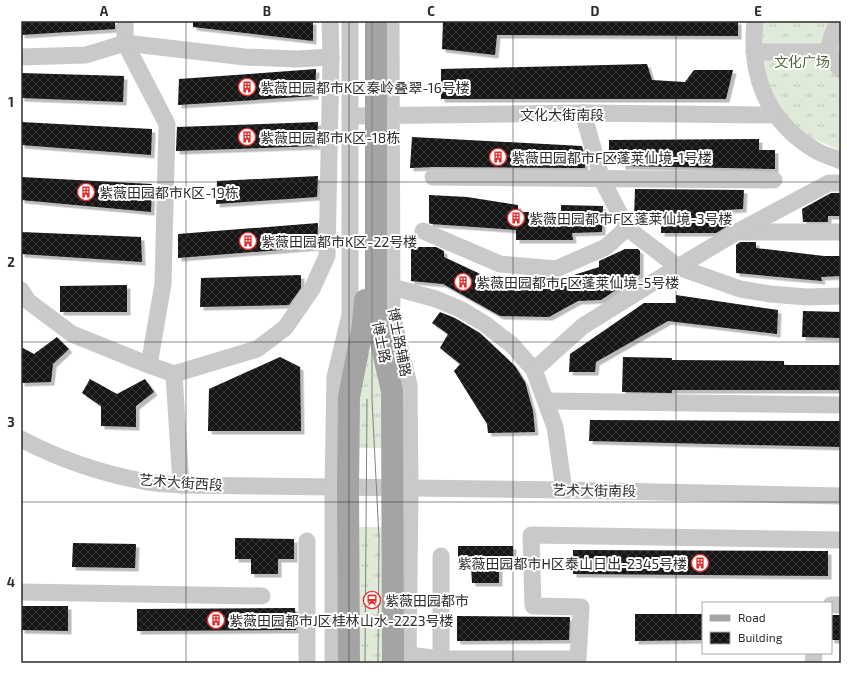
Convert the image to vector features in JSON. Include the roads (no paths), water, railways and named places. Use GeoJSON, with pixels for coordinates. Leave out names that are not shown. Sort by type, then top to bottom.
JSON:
{"type":"FeatureCollection","features":[{"type":"Feature","properties":{"kind":"main road","name":"博士路"},"geometry":{"type":"LineString","coordinates":[[364,21],[370,116],[376,305],[378,329],[392,392],[401,487],[403,660]]}},
{"type":"Feature","properties":{"kind":"main road","name":"博士路"},"geometry":{"type":"LineString","coordinates":[[349,663],[340,487],[349,397],[363,325],[370,116],[376,21]]}},
{"type":"Feature","properties":{"kind":"street"},"geometry":{"type":"LineString","coordinates":[[125,21],[125,43],[167,124],[163,284],[149,365]]}},
{"type":"Feature","properties":{"kind":"street"},"geometry":{"type":"LineString","coordinates":[[21,290],[28,301],[72,334],[174,374],[256,349],[285,328],[312,288],[327,256],[331,57],[330,21]]}},
{"type":"Feature","properties":{"kind":"street","name":"博士路辅路"},"geometry":{"type":"LineString","coordinates":[[350,21],[370,116],[392,287],[392,314],[409,385],[401,487]]}},
{"type":"Feature","properties":{"kind":"street","name":"博士路辅路"},"geometry":{"type":"LineString","coordinates":[[370,116],[391,21]]}},
{"type":"Feature","properties":{"kind":"street"},"geometry":{"type":"LineString","coordinates":[[755,21],[754,52],[758,77],[766,101],[775,115],[790,131],[816,150],[841,161]]}},
{"type":"Feature","properties":{"kind":"street"},"geometry":{"type":"LineString","coordinates":[[839,21],[831,34],[829,52],[834,63],[841,70]]}},
{"type":"Feature","properties":{"kind":"street"},"geometry":{"type":"LineString","coordinates":[[21,57],[86,55],[125,43],[245,57],[297,59],[331,57]]}},
{"type":"Feature","properties":{"kind":"street"},"geometry":{"type":"LineString","coordinates":[[754,52],[829,52]]}},
{"type":"Feature","properties":{"kind":"street"},"geometry":{"type":"LineString","coordinates":[[583,113],[602,180],[626,228],[678,267],[740,288],[763,293],[807,297],[841,296]]}},
{"type":"Feature","properties":{"kind":"street","name":"文化大街南段"},"geometry":{"type":"LineString","coordinates":[[370,116],[583,113],[775,115]]}},
{"type":"Feature","properties":{"kind":"street"},"geometry":{"type":"LineString","coordinates":[[434,177],[602,180],[774,180]]}},
{"type":"Feature","properties":{"kind":"street"},"geometry":{"type":"LineString","coordinates":[[534,370],[583,326],[678,267],[737,232],[828,183],[841,183]]}},
{"type":"Feature","properties":{"kind":"street"},"geometry":{"type":"LineString","coordinates":[[423,231],[500,264],[556,269],[606,247],[626,228]]}},
{"type":"Feature","properties":{"kind":"street"},"geometry":{"type":"LineString","coordinates":[[737,232],[841,232]]}},
{"type":"Feature","properties":{"kind":"street"},"geometry":{"type":"LineString","coordinates":[[392,287],[436,299],[460,310],[484,324],[512,345],[534,370],[556,427],[564,490]]}},
{"type":"Feature","properties":{"kind":"street"},"geometry":{"type":"LineString","coordinates":[[174,374],[181,485]]}},
{"type":"Feature","properties":{"kind":"street"},"geometry":{"type":"LineString","coordinates":[[546,401],[841,405]]}},
{"type":"Feature","properties":{"kind":"street","name":"艺术大街西段"},"geometry":{"type":"LineString","coordinates":[[21,439],[46,452],[79,464],[142,482],[181,485],[340,487]]}},
{"type":"Feature","properties":{"kind":"street"},"geometry":{"type":"LineString","coordinates":[[333,663],[340,487]]}},
{"type":"Feature","properties":{"kind":"street","name":"艺术大街南段"},"geometry":{"type":"LineString","coordinates":[[340,487],[841,496]]}},
{"type":"Feature","properties":{"kind":"street"},"geometry":{"type":"LineString","coordinates":[[403,660],[441,661],[578,659],[581,606],[533,606],[531,534],[841,540]]}},
{"type":"Feature","properties":{"kind":"street"},"geometry":{"type":"LineString","coordinates":[[307,541],[307,663]]}},
{"type":"Feature","properties":{"kind":"street"},"geometry":{"type":"LineString","coordinates":[[441,556],[441,661]]}},
{"type":"Feature","properties":{"kind":"street"},"geometry":{"type":"LineString","coordinates":[[21,592],[262,596]]}},
{"type":"Feature","properties":{"kind":"tram line"},"geometry":{"type":"LineString","coordinates":[[372,21],[372,399],[379,539],[378,663]]}},
{"type":"Feature","properties":{"kind":"tram line"},"geometry":{"type":"LineString","coordinates":[[365,663],[367,399]]}},
{"type":"Feature","properties":{"kind":"place","name":"紫薇田园都市K区秦岭叠翠-16号楼"},"geometry":{"type":"Point","coordinates":[247,87]}},
{"type":"Feature","properties":{"kind":"place","name":"紫薇田园都市K区-18栋"},"geometry":{"type":"Point","coordinates":[247,137]}},
{"type":"Feature","properties":{"kind":"place","name":"紫薇田园都市F区蓬莱仙境-1号楼"},"geometry":{"type":"Point","coordinates":[498,157]}},
{"type":"Feature","properties":{"kind":"place","name":"紫薇田园都市K区-19栋"},"geometry":{"type":"Point","coordinates":[86,192]}},
{"type":"Feature","properties":{"kind":"place","name":"紫薇田园都市F区蓬莱仙境-3号楼"},"geometry":{"type":"Point","coordinates":[516,218]}},
{"type":"Feature","properties":{"kind":"place","name":"紫薇田园都市K区-22号楼"},"geometry":{"type":"Point","coordinates":[248,241]}},
{"type":"Feature","properties":{"kind":"place","name":"紫薇田园都市F区蓬莱仙境-5号楼"},"geometry":{"type":"Point","coordinates":[463,282]}},
{"type":"Feature","properties":{"kind":"place","name":"紫薇田园都市H区泰山日出-2345号楼"},"geometry":{"type":"Point","coordinates":[700,563]}},
{"type":"Feature","properties":{"kind":"place","name":"紫薇田园都市"},"geometry":{"type":"Point","coordinates":[372,600]}},
{"type":"Feature","properties":{"kind":"place","name":"紫薇田园都市J区桂林山水-2223号楼"},"geometry":{"type":"Point","coordinates":[216,620]}},
{"type":"Feature","properties":{"kind":"park label","name":"文化广场"},"geometry":{"type":"Point","coordinates":[802,61]}}]}
